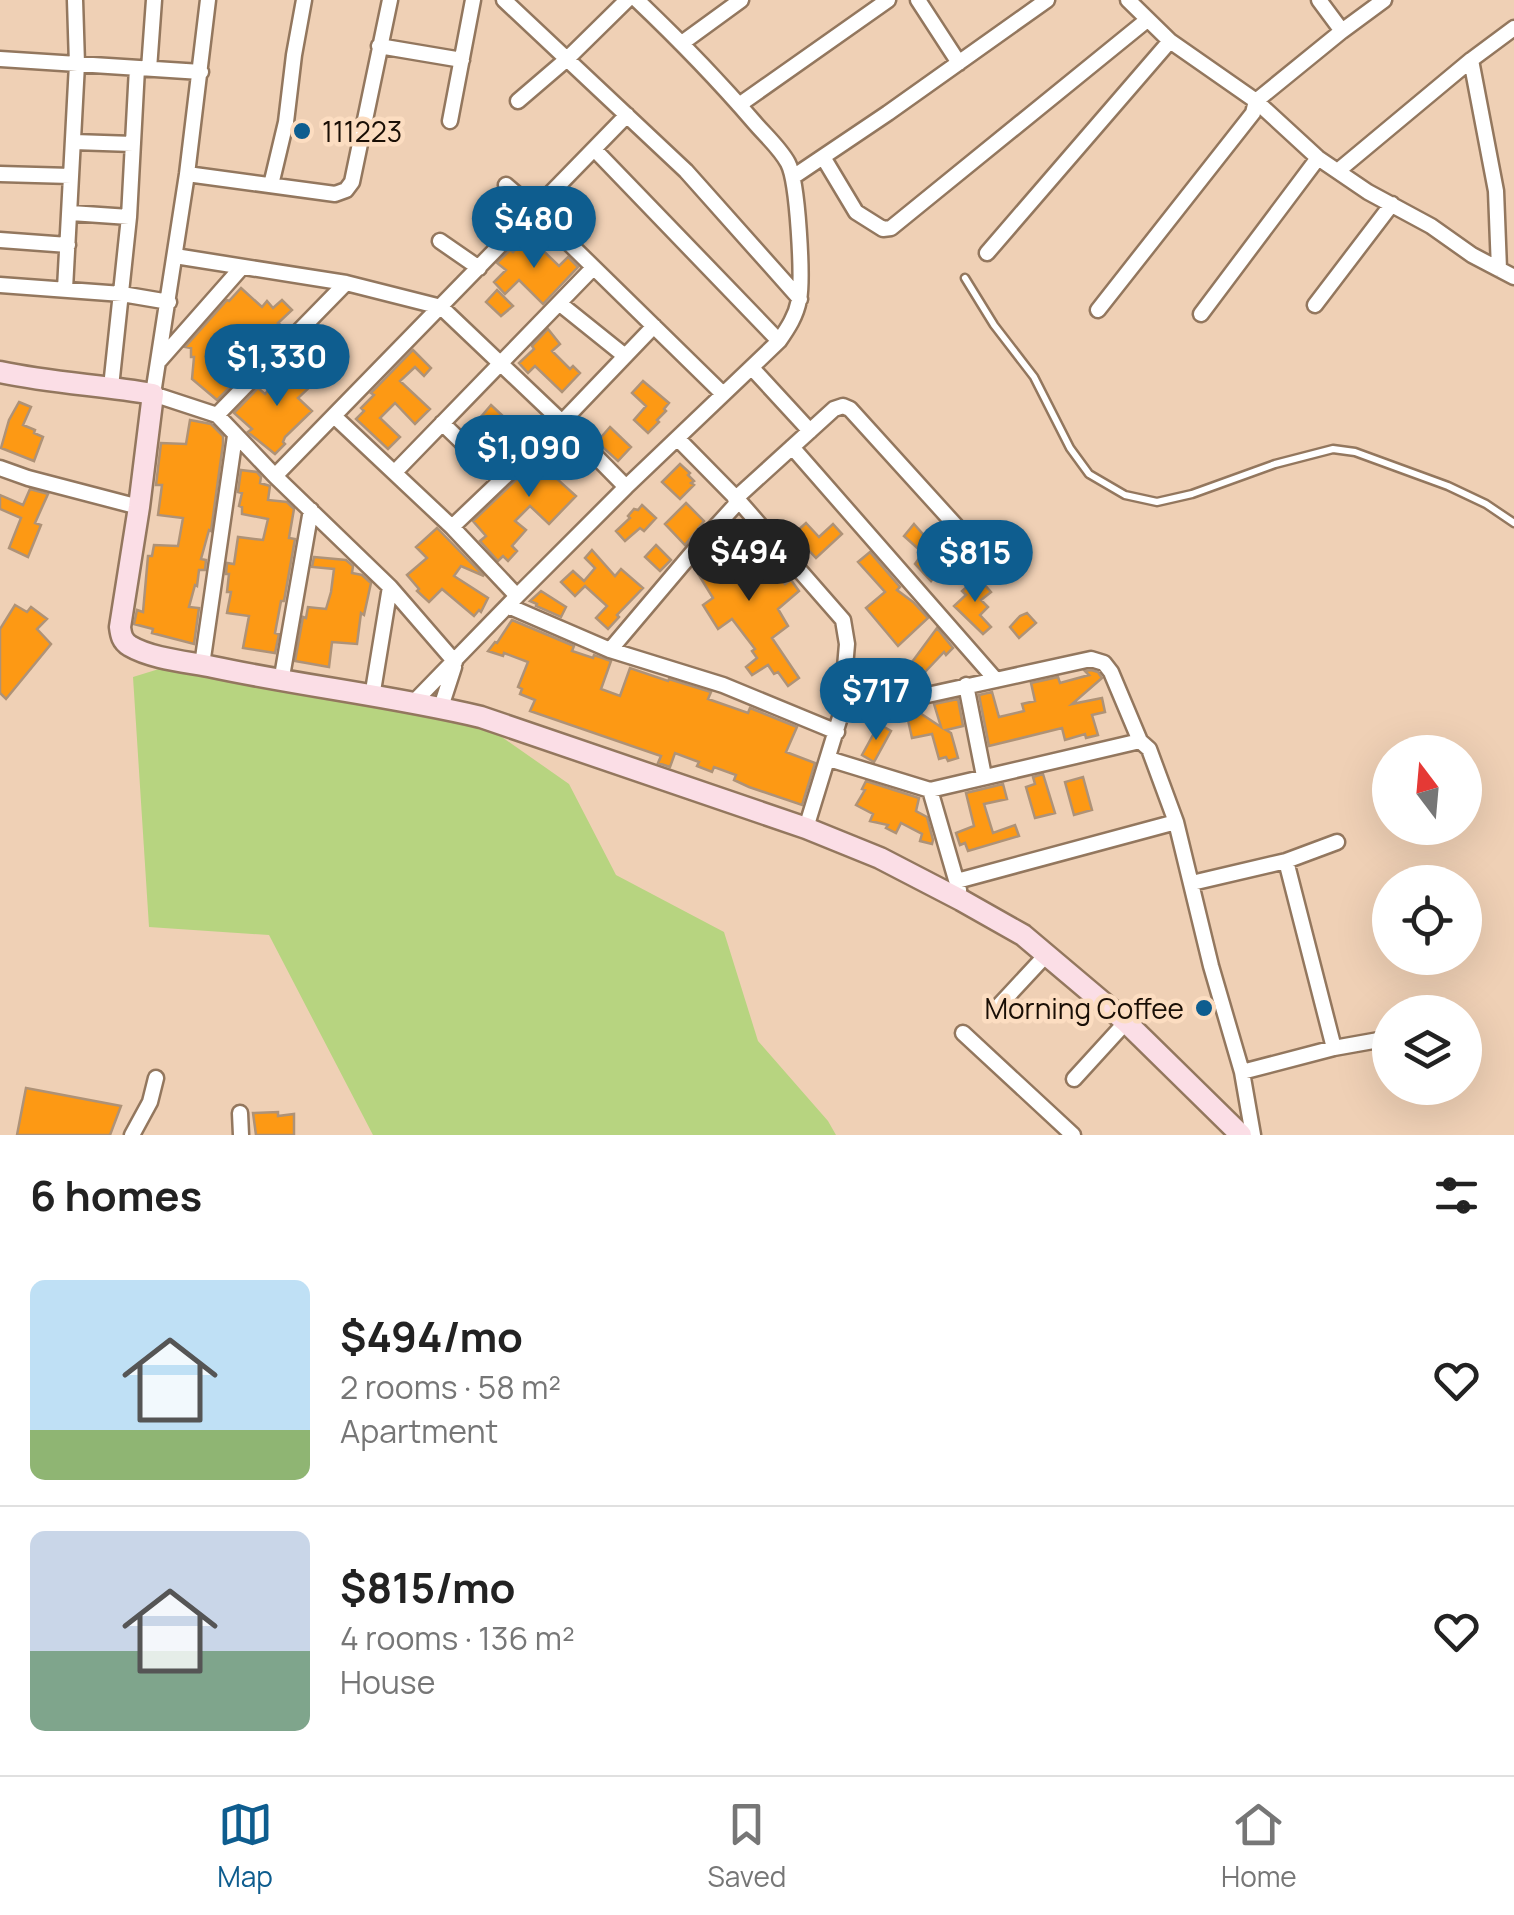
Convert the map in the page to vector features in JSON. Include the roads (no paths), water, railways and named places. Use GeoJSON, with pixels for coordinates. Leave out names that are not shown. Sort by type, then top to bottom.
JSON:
{"type":"FeatureCollection","features":[{"type":"Feature","properties":{"kind":"street"},"geometry":{"type":"LineString","coordinates":[[65,289],[77,64],[75,0]]}},
{"type":"Feature","properties":{"kind":"street"},"geometry":{"type":"LineString","coordinates":[[112,387],[133,144],[154,0]]}},
{"type":"Feature","properties":{"kind":"street"},"geometry":{"type":"LineString","coordinates":[[208,0],[187,174],[120,627],[122,639],[131,647],[165,658],[481,716],[806,828],[960,891],[1023,935],[1126,1022],[1242,1135]]}},
{"type":"Feature","properties":{"kind":"street"},"geometry":{"type":"LineString","coordinates":[[271,185],[286,122],[304,0]]}},
{"type":"Feature","properties":{"kind":"street"},"geometry":{"type":"LineString","coordinates":[[187,174],[335,194],[346,190],[352,182],[390,0]]}},
{"type":"Feature","properties":{"kind":"street"},"geometry":{"type":"LineString","coordinates":[[450,120],[473,0]]}},
{"type":"Feature","properties":{"kind":"street"},"geometry":{"type":"LineString","coordinates":[[504,0],[686,172],[800,299]]}},
{"type":"Feature","properties":{"kind":"street"},"geometry":{"type":"LineString","coordinates":[[518,102],[626,0]]}},
{"type":"Feature","properties":{"kind":"street"},"geometry":{"type":"LineString","coordinates":[[413,703],[626,487],[779,341],[795,318],[801,273],[793,177],[788,162],[740,105],[637,0]]}},
{"type":"Feature","properties":{"kind":"street"},"geometry":{"type":"LineString","coordinates":[[682,43],[742,0]]}},
{"type":"Feature","properties":{"kind":"street"},"geometry":{"type":"LineString","coordinates":[[740,105],[888,0]]}},
{"type":"Feature","properties":{"kind":"street"},"geometry":{"type":"LineString","coordinates":[[918,0],[959,63]]}},
{"type":"Feature","properties":{"kind":"street"},"geometry":{"type":"LineString","coordinates":[[793,177],[1047,0]]}},
{"type":"Feature","properties":{"kind":"street"},"geometry":{"type":"LineString","coordinates":[[1128,0],[1170,41],[1256,101],[1318,158],[1472,255],[1514,276]]}},
{"type":"Feature","properties":{"kind":"street"},"geometry":{"type":"LineString","coordinates":[[1319,0],[1342,31]]}},
{"type":"Feature","properties":{"kind":"street"},"geometry":{"type":"LineString","coordinates":[[1098,310],[1253,113],[1256,101],[1384,0]]}},
{"type":"Feature","properties":{"kind":"street"},"geometry":{"type":"LineString","coordinates":[[823,157],[856,212],[888,230],[1148,20]]}},
{"type":"Feature","properties":{"kind":"street"},"geometry":{"type":"LineString","coordinates":[[1339,170],[1514,28]]}},
{"type":"Feature","properties":{"kind":"street"},"geometry":{"type":"LineString","coordinates":[[987,253],[1170,41]]}},
{"type":"Feature","properties":{"kind":"street"},"geometry":{"type":"LineString","coordinates":[[379,46],[462,60]]}},
{"type":"Feature","properties":{"kind":"street"},"geometry":{"type":"LineString","coordinates":[[0,59],[201,72]]}},
{"type":"Feature","properties":{"kind":"street"},"geometry":{"type":"LineString","coordinates":[[1471,60],[1496,191],[1498,270]]}},
{"type":"Feature","properties":{"kind":"street"},"geometry":{"type":"LineString","coordinates":[[276,476],[626,115]]}},
{"type":"Feature","properties":{"kind":"street"},"geometry":{"type":"LineString","coordinates":[[74,142],[133,144]]}},
{"type":"Feature","properties":{"kind":"street"},"geometry":{"type":"LineString","coordinates":[[594,150],[779,341]]}},
{"type":"Feature","properties":{"kind":"street"},"geometry":{"type":"LineString","coordinates":[[1201,314],[1318,158]]}},
{"type":"Feature","properties":{"kind":"street"},"geometry":{"type":"LineString","coordinates":[[0,174],[71,176]]}},
{"type":"Feature","properties":{"kind":"street"},"geometry":{"type":"LineString","coordinates":[[506,186],[724,394]]}},
{"type":"Feature","properties":{"kind":"street"},"geometry":{"type":"LineString","coordinates":[[1315,305],[1392,204]]}},
{"type":"Feature","properties":{"kind":"street"},"geometry":{"type":"LineString","coordinates":[[71,213],[128,218]]}},
{"type":"Feature","properties":{"kind":"street"},"geometry":{"type":"LineString","coordinates":[[0,240],[68,245]]}},
{"type":"Feature","properties":{"kind":"street"},"geometry":{"type":"LineString","coordinates":[[440,241],[479,268]]}},
{"type":"Feature","properties":{"kind":"street"},"geometry":{"type":"LineString","coordinates":[[175,256],[346,283],[442,307],[626,487]]}},
{"type":"Feature","properties":{"kind":"street"},"geometry":{"type":"LineString","coordinates":[[160,360],[242,267]]}},
{"type":"Feature","properties":{"kind":"street"},"geometry":{"type":"LineString","coordinates":[[394,472],[593,268]]}},
{"type":"Feature","properties":{"kind":"street"},"geometry":{"type":"LineString","coordinates":[[217,415],[346,283]]}},
{"type":"Feature","properties":{"kind":"street"},"geometry":{"type":"LineString","coordinates":[[0,285],[122,294],[169,302]]}},
{"type":"Feature","properties":{"kind":"street"},"geometry":{"type":"LineString","coordinates":[[560,302],[625,356]]}},
{"type":"Feature","properties":{"kind":"street"},"geometry":{"type":"LineString","coordinates":[[452,526],[562,422],[654,326]]}},
{"type":"Feature","properties":{"kind":"street"},"geometry":{"type":"LineString","coordinates":[[752,368],[810,431]]}},
{"type":"Feature","properties":{"kind":"street"},"geometry":{"type":"LineString","coordinates":[[0,372],[153,394],[217,415],[390,587],[455,662]]}},
{"type":"Feature","properties":{"kind":"street"},"geometry":{"type":"LineString","coordinates":[[610,650],[737,500],[834,409],[843,406],[987,560]]}},
{"type":"Feature","properties":{"kind":"street"},"geometry":{"type":"LineString","coordinates":[[334,416],[452,526],[512,601],[610,650],[723,684],[837,732]]}},
{"type":"Feature","properties":{"kind":"street"},"geometry":{"type":"LineString","coordinates":[[442,423],[501,480]]}},
{"type":"Feature","properties":{"kind":"street"},"geometry":{"type":"LineString","coordinates":[[202,665],[236,436]]}},
{"type":"Feature","properties":{"kind":"street"},"geometry":{"type":"LineString","coordinates":[[678,439],[843,620],[847,644],[841,714],[806,828]]}},
{"type":"Feature","properties":{"kind":"street"},"geometry":{"type":"LineString","coordinates":[[792,447],[996,680]]}},
{"type":"Feature","properties":{"kind":"street"},"geometry":{"type":"LineString","coordinates":[[0,468],[139,507]]}},
{"type":"Feature","properties":{"kind":"street"},"geometry":{"type":"LineString","coordinates":[[281,682],[311,510]]}},
{"type":"Feature","properties":{"kind":"street"},"geometry":{"type":"LineString","coordinates":[[372,697],[390,587]]}},
{"type":"Feature","properties":{"kind":"street"},"geometry":{"type":"LineString","coordinates":[[841,714],[1091,659],[1104,663],[1140,741],[1149,749],[1176,822],[1210,966],[1242,1072],[1253,1135]]}},
{"type":"Feature","properties":{"kind":"street"},"geometry":{"type":"LineString","coordinates":[[442,707],[455,662]]}},
{"type":"Feature","properties":{"kind":"street"},"geometry":{"type":"LineString","coordinates":[[966,686],[984,776]]}},
{"type":"Feature","properties":{"kind":"street"},"geometry":{"type":"LineString","coordinates":[[829,758],[930,790],[1140,741]]}},
{"type":"Feature","properties":{"kind":"street"},"geometry":{"type":"LineString","coordinates":[[930,790],[960,891]]}},
{"type":"Feature","properties":{"kind":"street"},"geometry":{"type":"LineString","coordinates":[[960,891],[1176,822]]}},
{"type":"Feature","properties":{"kind":"street"},"geometry":{"type":"LineString","coordinates":[[1192,883],[1286,861],[1337,842]]}},
{"type":"Feature","properties":{"kind":"street"},"geometry":{"type":"LineString","coordinates":[[1286,861],[1334,1048]]}},
{"type":"Feature","properties":{"kind":"street"},"geometry":{"type":"LineString","coordinates":[[994,1011],[1046,955]]}},
{"type":"Feature","properties":{"kind":"street"},"geometry":{"type":"LineString","coordinates":[[1074,1078],[1126,1022]]}},
{"type":"Feature","properties":{"kind":"street"},"geometry":{"type":"LineString","coordinates":[[962,1033],[1073,1135]]}},
{"type":"Feature","properties":{"kind":"street"},"geometry":{"type":"LineString","coordinates":[[1242,1072],[1372,1041]]}},
{"type":"Feature","properties":{"kind":"street"},"geometry":{"type":"LineString","coordinates":[[132,1135],[150,1102],[156,1078]]}},
{"type":"Feature","properties":{"kind":"street"},"geometry":{"type":"LineString","coordinates":[[240,1113],[241,1135]]}},
{"type":"Feature","properties":{"kind":"lane"},"geometry":{"type":"LineString","coordinates":[[964,278],[1034,377],[1070,448],[1090,474],[1125,495],[1157,502],[1333,449],[1355,452],[1448,486],[1486,504],[1514,524]]}},
{"type":"Feature","properties":{"kind":"place","name":"111223"},"geometry":{"type":"Point","coordinates":[302,131]}},
{"type":"Feature","properties":{"kind":"place","name":"Morning Coffee"},"geometry":{"type":"Point","coordinates":[1204,1008]}}]}
